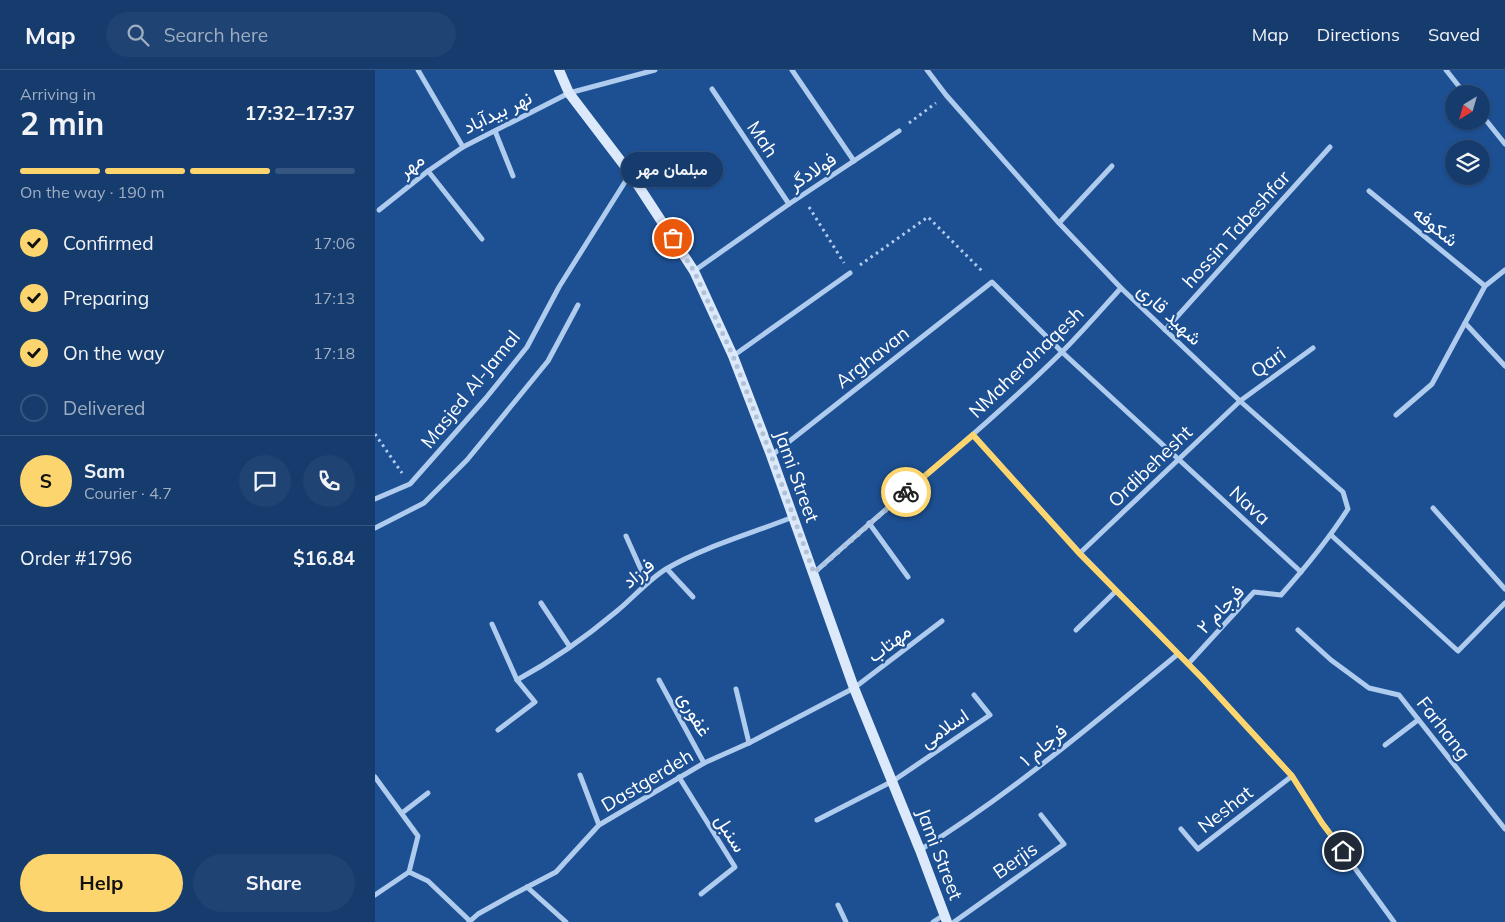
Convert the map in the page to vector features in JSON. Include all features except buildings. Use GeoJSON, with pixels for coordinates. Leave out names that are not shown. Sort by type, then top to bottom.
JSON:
{"type":"FeatureCollection","features":[{"type":"Feature","properties":{"kind":"street","name":"نهر بیدآباد"},"geometry":{"type":"LineString","coordinates":[[418,70],[463,147],[569,93],[655,70]]}},
{"type":"Feature","properties":{"kind":"street","name":"Jami Street"},"geometry":{"type":"LineString","coordinates":[[559,70],[569,93],[630,173],[694,271],[733,356],[794,517],[854,688],[893,781],[946,919]]}},
{"type":"Feature","properties":{"kind":"street"},"geometry":{"type":"LineString","coordinates":[[792,70],[854,162]]}},
{"type":"Feature","properties":{"kind":"street","name":"شهید قاری"},"geometry":{"type":"LineString","coordinates":[[927,70],[946,95],[1059,223],[1121,288],[1240,401],[1343,492],[1348,509],[1331,535],[1301,572]]}},
{"type":"Feature","properties":{"kind":"street"},"geometry":{"type":"LineString","coordinates":[[1446,70],[1458,85]]}},
{"type":"Feature","properties":{"kind":"street","name":"Mah"},"geometry":{"type":"LineString","coordinates":[[712,90],[789,204]]}},
{"type":"Feature","properties":{"kind":"street"},"geometry":{"type":"LineString","coordinates":[[1490,125],[1505,144]]}},
{"type":"Feature","properties":{"kind":"street"},"geometry":{"type":"LineString","coordinates":[[495,131],[513,176]]}},
{"type":"Feature","properties":{"kind":"street","name":"فولادگر"},"geometry":{"type":"LineString","coordinates":[[694,271],[789,204],[899,131]]}},
{"type":"Feature","properties":{"kind":"street","name":"مهر"},"geometry":{"type":"LineString","coordinates":[[379,210],[428,171],[463,147]]}},
{"type":"Feature","properties":{"kind":"street","name":"hossin Tabeshfar"},"geometry":{"type":"LineString","coordinates":[[1165,330],[1330,147]]}},
{"type":"Feature","properties":{"kind":"street"},"geometry":{"type":"LineString","coordinates":[[1059,223],[1112,166]]}},
{"type":"Feature","properties":{"kind":"street"},"geometry":{"type":"LineString","coordinates":[[428,171],[482,239]]}},
{"type":"Feature","properties":{"kind":"street","name":"Masjed Al-Jamal"},"geometry":{"type":"LineString","coordinates":[[375,499],[410,484],[486,398],[527,347],[559,287],[630,173]]}},
{"type":"Feature","properties":{"kind":"street","name":"شکوفه"},"geometry":{"type":"LineString","coordinates":[[1369,191],[1485,286]]}},
{"type":"Feature","properties":{"kind":"street"},"geometry":{"type":"LineString","coordinates":[[1395,415],[1432,384],[1485,286],[1505,270]]}},
{"type":"Feature","properties":{"kind":"street"},"geometry":{"type":"LineString","coordinates":[[733,356],[850,273]]}},
{"type":"Feature","properties":{"kind":"street","name":"Nava"},"geometry":{"type":"LineString","coordinates":[[992,282],[1062,352],[1301,572]]}},
{"type":"Feature","properties":{"kind":"street","name":"Arghavan"},"geometry":{"type":"LineString","coordinates":[[771,455],[992,282]]}},
{"type":"Feature","properties":{"kind":"street","name":"NMaherolnaqesh"},"geometry":{"type":"LineString","coordinates":[[814,573],[869,523],[973,435],[1062,352],[1121,288]]}},
{"type":"Feature","properties":{"kind":"street"},"geometry":{"type":"LineString","coordinates":[[375,528],[425,503],[467,460],[548,362],[578,305]]}},
{"type":"Feature","properties":{"kind":"street"},"geometry":{"type":"LineString","coordinates":[[1465,323],[1505,366]]}},
{"type":"Feature","properties":{"kind":"street","name":"Qari"},"geometry":{"type":"LineString","coordinates":[[1240,401],[1313,348]]}},
{"type":"Feature","properties":{"kind":"street","name":"Ordibehesht"},"geometry":{"type":"LineString","coordinates":[[1080,554],[1240,401]]}},
{"type":"Feature","properties":{"kind":"street"},"geometry":{"type":"LineString","coordinates":[[973,435],[1080,554],[1188,664],[1292,776],[1322,823],[1394,922]]}},
{"type":"Feature","properties":{"kind":"street"},"geometry":{"type":"LineString","coordinates":[[1433,508],[1505,589]]}},
{"type":"Feature","properties":{"kind":"street","name":"فرزاد"},"geometry":{"type":"LineString","coordinates":[[517,680],[546,664],[570,647],[617,611],[647,583],[667,569],[704,551],[794,517]]}},
{"type":"Feature","properties":{"kind":"street"},"geometry":{"type":"LineString","coordinates":[[869,523],[909,576]]}},
{"type":"Feature","properties":{"kind":"street"},"geometry":{"type":"LineString","coordinates":[[1331,535],[1458,651],[1505,604]]}},
{"type":"Feature","properties":{"kind":"street"},"geometry":{"type":"LineString","coordinates":[[626,536],[647,583]]}},
{"type":"Feature","properties":{"kind":"street"},"geometry":{"type":"LineString","coordinates":[[667,569],[693,597]]}},
{"type":"Feature","properties":{"kind":"street","name":"فرجام ۲"},"geometry":{"type":"LineString","coordinates":[[1188,664],[1254,592],[1281,594],[1301,572]]}},
{"type":"Feature","properties":{"kind":"street"},"geometry":{"type":"LineString","coordinates":[[1077,630],[1116,591]]}},
{"type":"Feature","properties":{"kind":"street"},"geometry":{"type":"LineString","coordinates":[[541,603],[570,647]]}},
{"type":"Feature","properties":{"kind":"street","name":"مهتاب"},"geometry":{"type":"LineString","coordinates":[[854,688],[942,621]]}},
{"type":"Feature","properties":{"kind":"street"},"geometry":{"type":"LineString","coordinates":[[492,624],[517,680],[535,702],[498,730]]}},
{"type":"Feature","properties":{"kind":"street","name":"Farhang"},"geometry":{"type":"LineString","coordinates":[[1298,630],[1331,660],[1369,688],[1399,695],[1505,829]]}},
{"type":"Feature","properties":{"kind":"street","name":"فرجام ۱"},"geometry":{"type":"LineString","coordinates":[[920,850],[963,824],[1040,768],[1178,654]]}},
{"type":"Feature","properties":{"kind":"street","name":"غفوری"},"geometry":{"type":"LineString","coordinates":[[659,680],[704,763]]}},
{"type":"Feature","properties":{"kind":"street","name":"Dastgerdeh"},"geometry":{"type":"LineString","coordinates":[[409,872],[428,882],[470,921],[478,914],[556,872],[599,826],[704,763],[749,743],[854,688]]}},
{"type":"Feature","properties":{"kind":"street"},"geometry":{"type":"LineString","coordinates":[[736,689],[749,743]]}},
{"type":"Feature","properties":{"kind":"street","name":"اسلامی"},"geometry":{"type":"LineString","coordinates":[[893,781],[990,715],[973,694]]}},
{"type":"Feature","properties":{"kind":"street"},"geometry":{"type":"LineString","coordinates":[[1385,745],[1418,720]]}},
{"type":"Feature","properties":{"kind":"street"},"geometry":{"type":"LineString","coordinates":[[579,775],[599,826]]}},
{"type":"Feature","properties":{"kind":"street"},"geometry":{"type":"LineString","coordinates":[[375,776],[418,836],[409,872],[375,896]]}},
{"type":"Feature","properties":{"kind":"street","name":"Neshat"},"geometry":{"type":"LineString","coordinates":[[1181,829],[1198,849],[1292,776]]}},
{"type":"Feature","properties":{"kind":"street","name":"سنبل"},"geometry":{"type":"LineString","coordinates":[[679,778],[735,867],[701,894]]}},
{"type":"Feature","properties":{"kind":"street"},"geometry":{"type":"LineString","coordinates":[[817,820],[893,781]]}},
{"type":"Feature","properties":{"kind":"street"},"geometry":{"type":"LineString","coordinates":[[401,813],[428,793]]}},
{"type":"Feature","properties":{"kind":"street","name":"Berjis"},"geometry":{"type":"LineString","coordinates":[[954,922],[1064,844],[1041,815]]}},
{"type":"Feature","properties":{"kind":"street"},"geometry":{"type":"LineString","coordinates":[[527,887],[566,922]]}},
{"type":"Feature","properties":{"kind":"street"},"geometry":{"type":"LineString","coordinates":[[838,905],[846,922]]}},
{"type":"Feature","properties":{"kind":"street"},"geometry":{"type":"LineString","coordinates":[[933,922],[946,919]]}},
{"type":"Feature","properties":{"kind":"path"},"geometry":{"type":"LineString","coordinates":[[899,131],[946,95]]}},
{"type":"Feature","properties":{"kind":"path"},"geometry":{"type":"LineString","coordinates":[[802,196],[850,273],[928,217],[992,282]]}},
{"type":"Feature","properties":{"kind":"path"},"geometry":{"type":"LineString","coordinates":[[375,434],[393,461]]}},
{"type":"Feature","properties":{"kind":"way so far"},"geometry":{"type":"LineString","coordinates":[[673,238],[694,271],[733,356],[814,573],[906,492]]}},
{"type":"Feature","properties":{"kind":"place","name":"مبلمان مهر"},"geometry":{"type":"Point","coordinates":[673,238]}},
{"type":"Feature","properties":{"kind":"route"},"geometry":{"type":"LineString","coordinates":[[906,492],[973,435],[1080,554],[1202,678],[1292,776],[1322,823],[1343,851]]}}]}
